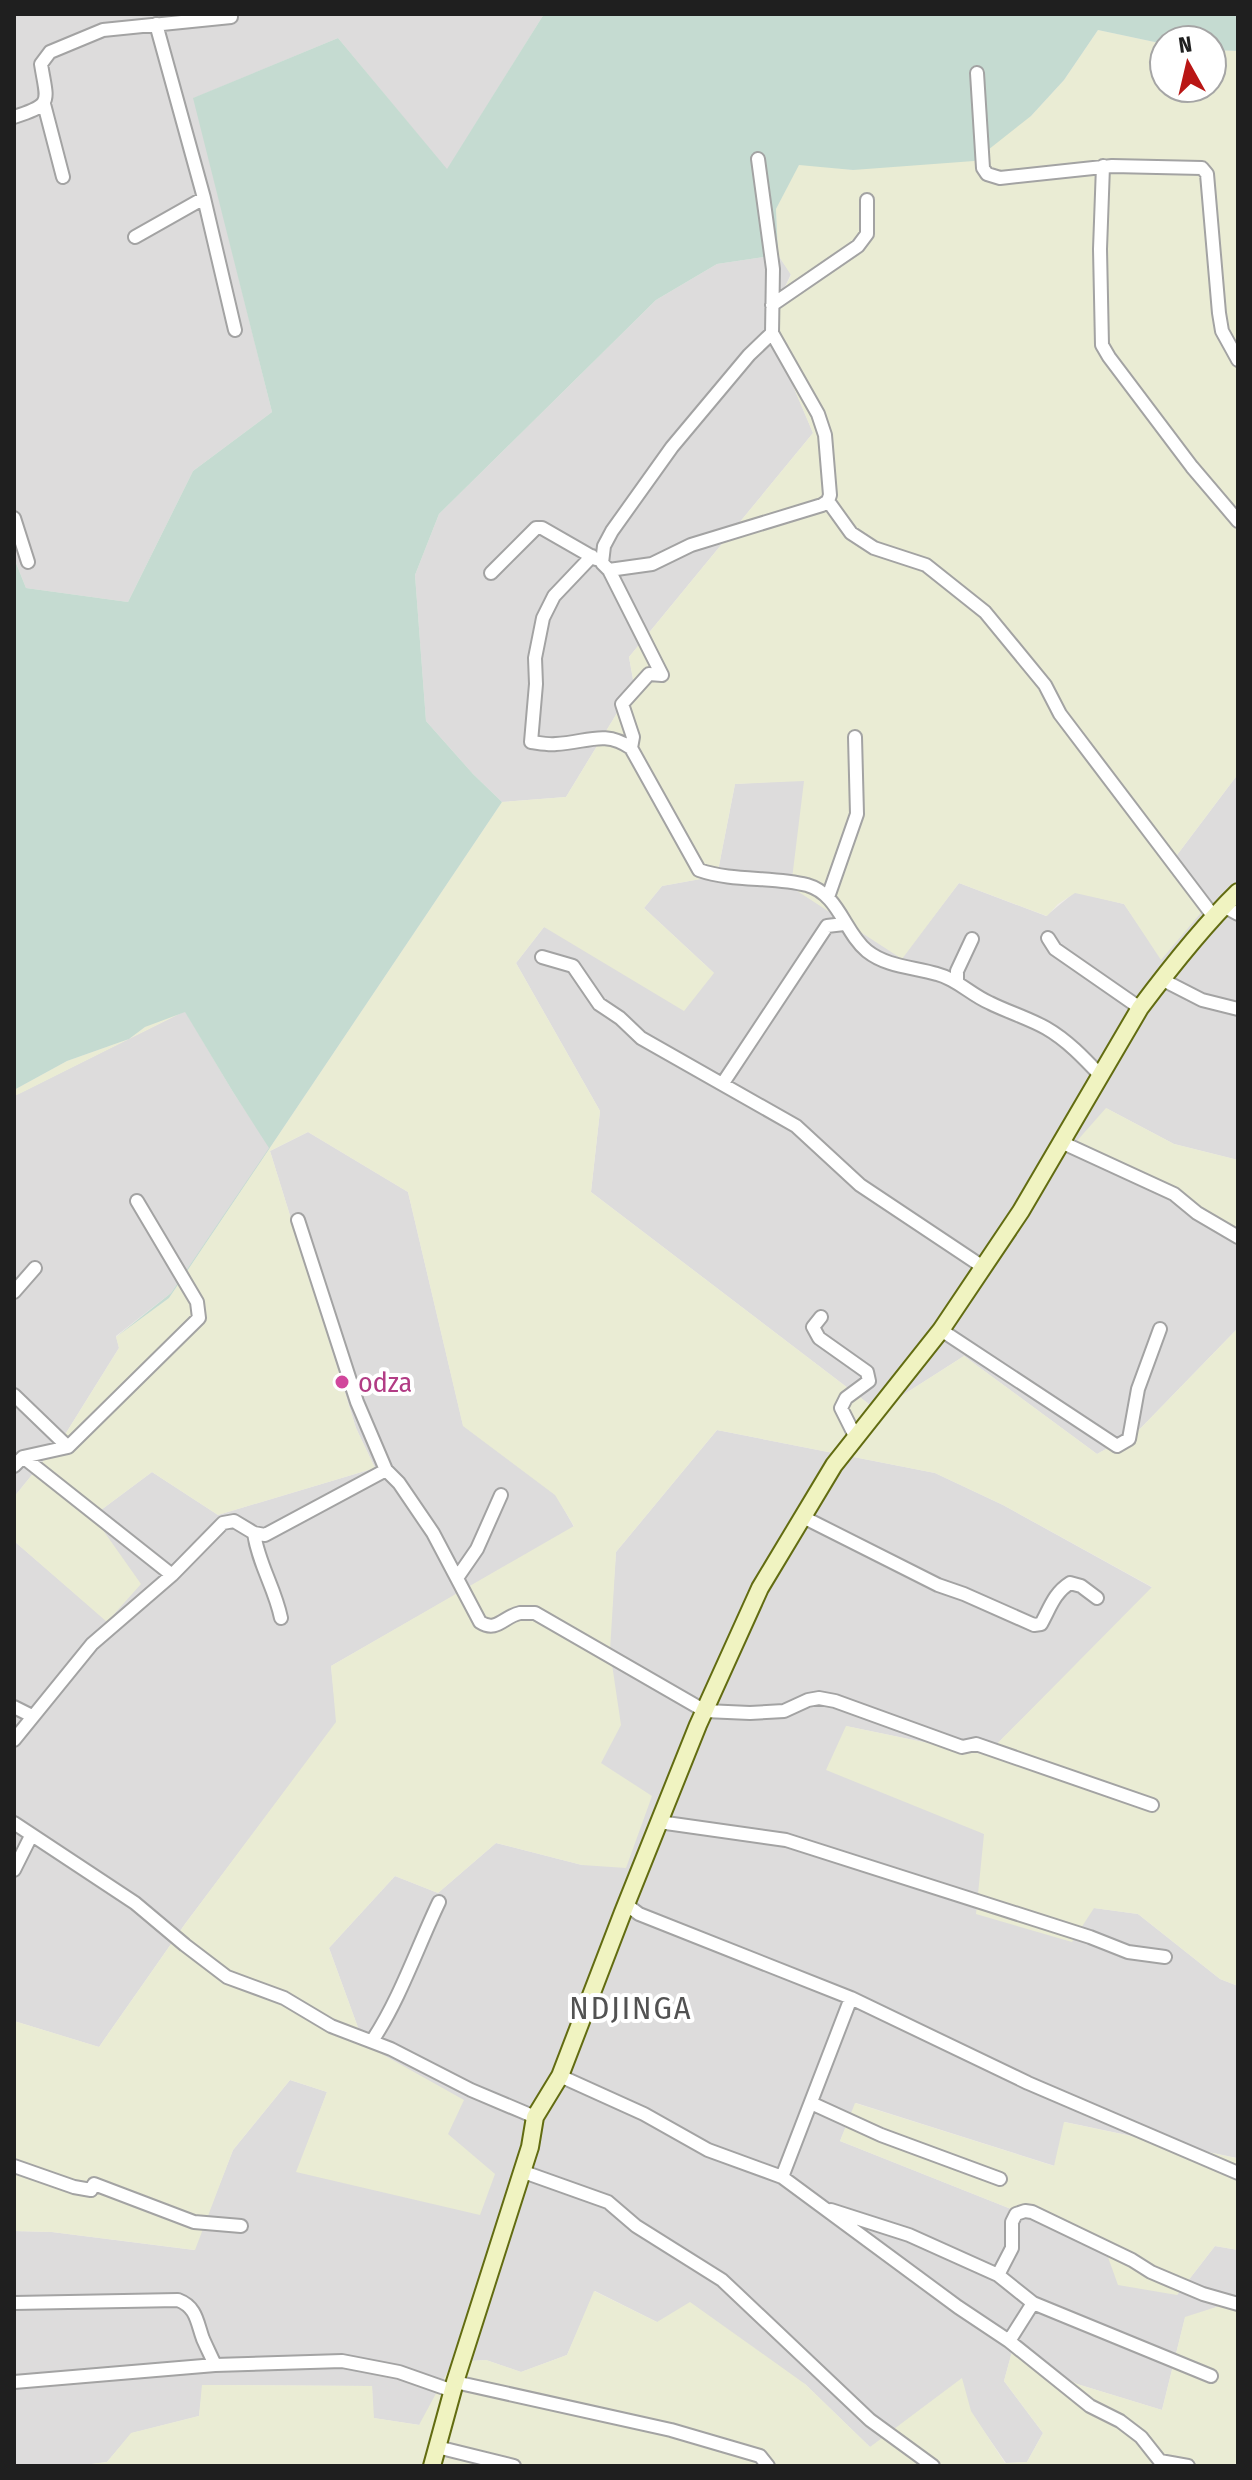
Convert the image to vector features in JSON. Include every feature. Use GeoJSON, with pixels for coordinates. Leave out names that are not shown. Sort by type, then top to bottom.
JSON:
{"type":"FeatureCollection","features":[{"type":"Feature","properties":{"kind":"street"},"geometry":{"type":"LineString","coordinates":[[14,117],[44,104],[47,97],[41,64],[50,52],[103,30],[231,17]]}},
{"type":"Feature","properties":{"kind":"street"},"geometry":{"type":"LineString","coordinates":[[156,24],[204,198],[235,330]]}},
{"type":"Feature","properties":{"kind":"street"},"geometry":{"type":"LineString","coordinates":[[977,73],[983,168],[987,174],[1000,178],[1103,166],[1202,168],[1207,174],[1222,331],[1238,360]]}},
{"type":"Feature","properties":{"kind":"street"},"geometry":{"type":"LineString","coordinates":[[44,104],[63,177]]}},
{"type":"Feature","properties":{"kind":"street"},"geometry":{"type":"LineString","coordinates":[[491,573],[536,528],[542,528],[601,563],[652,564],[691,545],[828,501],[825,435],[818,414],[772,333],[773,269],[758,159]]}},
{"type":"Feature","properties":{"kind":"street"},"geometry":{"type":"LineString","coordinates":[[1103,166],[1100,249],[1102,345],[1192,467],[1238,521]]}},
{"type":"Feature","properties":{"kind":"street"},"geometry":{"type":"LineString","coordinates":[[135,237],[204,198]]}},
{"type":"Feature","properties":{"kind":"street"},"geometry":{"type":"LineString","coordinates":[[772,305],[858,246],[867,234],[867,200]]}},
{"type":"Feature","properties":{"kind":"street"},"geometry":{"type":"LineString","coordinates":[[631,748],[633,737],[622,704],[649,674],[662,675],[601,563],[604,546],[662,459],[749,355],[772,333]]}},
{"type":"Feature","properties":{"kind":"street"},"geometry":{"type":"LineString","coordinates":[[828,501],[851,533],[874,548],[926,565],[985,612],[1045,685],[1060,714],[1225,912]]}},
{"type":"Feature","properties":{"kind":"street"},"geometry":{"type":"LineString","coordinates":[[14,518],[28,562]]}},
{"type":"Feature","properties":{"kind":"street"},"geometry":{"type":"LineString","coordinates":[[601,563],[554,596],[543,618],[535,658],[531,742],[556,744],[617,738],[631,748],[699,870],[717,876],[743,876],[810,886],[828,897],[844,924],[868,952],[904,968],[938,974],[988,1003],[1046,1028],[1073,1048],[1101,1076]]}},
{"type":"Feature","properties":{"kind":"street"},"geometry":{"type":"LineString","coordinates":[[828,897],[857,814],[855,737]]}},
{"type":"Feature","properties":{"kind":"street"},"geometry":{"type":"LineString","coordinates":[[432,2466],[454,2386],[530,2147],[535,2117],[560,2076],[659,1822],[760,1588],[834,1465],[941,1330],[1021,1211],[1140,1008],[1161,979],[1225,912],[1238,892]]}},
{"type":"Feature","properties":{"kind":"street"},"geometry":{"type":"LineString","coordinates":[[723,1083],[827,926],[844,924]]}},
{"type":"Feature","properties":{"kind":"street"},"geometry":{"type":"LineString","coordinates":[[1048,938],[1055,949],[1140,1008]]}},
{"type":"Feature","properties":{"kind":"street"},"geometry":{"type":"LineString","coordinates":[[957,983],[957,971],[972,939]]}},
{"type":"Feature","properties":{"kind":"street"},"geometry":{"type":"LineString","coordinates":[[542,957],[573,966],[599,1004],[641,1038],[796,1126],[860,1185],[983,1267]]}},
{"type":"Feature","properties":{"kind":"street"},"geometry":{"type":"LineString","coordinates":[[1161,979],[1202,1000],[1238,1009]]}},
{"type":"Feature","properties":{"kind":"street"},"geometry":{"type":"LineString","coordinates":[[1061,1142],[1174,1194],[1197,1213],[1238,1237]]}},
{"type":"Feature","properties":{"kind":"street"},"geometry":{"type":"LineString","coordinates":[[18,1461],[68,1447],[199,1318],[197,1302],[137,1201]]}},
{"type":"Feature","properties":{"kind":"street"},"geometry":{"type":"LineString","coordinates":[[298,1220],[357,1402],[386,1470],[399,1483],[433,1533],[480,1622],[494,1627],[521,1613],[535,1613],[705,1711],[773,1712],[819,1698],[835,1701],[962,1747],[976,1744],[1152,1805]]}},
{"type":"Feature","properties":{"kind":"street"},"geometry":{"type":"LineString","coordinates":[[14,1292],[35,1268]]}},
{"type":"Feature","properties":{"kind":"street"},"geometry":{"type":"LineString","coordinates":[[821,1317],[813,1327],[819,1338],[867,1372],[869,1381],[846,1398],[841,1408],[856,1438]]}},
{"type":"Feature","properties":{"kind":"street"},"geometry":{"type":"LineString","coordinates":[[941,1330],[1117,1446],[1129,1439],[1138,1389],[1160,1329]]}},
{"type":"Feature","properties":{"kind":"street"},"geometry":{"type":"LineString","coordinates":[[14,1395],[68,1447]]}},
{"type":"Feature","properties":{"kind":"street"},"geometry":{"type":"LineString","coordinates":[[18,1461],[172,1575]]}},
{"type":"Feature","properties":{"kind":"street"},"geometry":{"type":"LineString","coordinates":[[14,1740],[92,1644],[172,1575],[223,1523],[234,1521],[254,1533],[265,1535],[386,1470]]}},
{"type":"Feature","properties":{"kind":"street"},"geometry":{"type":"LineString","coordinates":[[457,1578],[477,1549],[501,1495]]}},
{"type":"Feature","properties":{"kind":"street"},"geometry":{"type":"LineString","coordinates":[[803,1517],[938,1585],[1034,1625],[1041,1624],[1055,1594],[1070,1583],[1081,1586],[1097,1598]]}},
{"type":"Feature","properties":{"kind":"street"},"geometry":{"type":"LineString","coordinates":[[254,1533],[256,1551],[273,1586],[281,1618]]}},
{"type":"Feature","properties":{"kind":"street"},"geometry":{"type":"LineString","coordinates":[[14,1707],[32,1716]]}},
{"type":"Feature","properties":{"kind":"street"},"geometry":{"type":"LineString","coordinates":[[659,1822],[786,1840],[1090,1937],[1128,1952],[1165,1957]]}},
{"type":"Feature","properties":{"kind":"street"},"geometry":{"type":"LineString","coordinates":[[14,1823],[135,1903],[227,1977],[284,1998],[331,2026],[372,2041],[432,2068],[471,2090],[535,2117]]}},
{"type":"Feature","properties":{"kind":"street"},"geometry":{"type":"LineString","coordinates":[[14,1870],[31,1836]]}},
{"type":"Feature","properties":{"kind":"street"},"geometry":{"type":"LineString","coordinates":[[372,2041],[399,1993],[439,1902]]}},
{"type":"Feature","properties":{"kind":"street"},"geometry":{"type":"LineString","coordinates":[[624,1911],[631,1908],[639,1914],[851,1998],[1028,2083],[1238,2173]]}},
{"type":"Feature","properties":{"kind":"street"},"geometry":{"type":"LineString","coordinates":[[782,2177],[851,1998]]}},
{"type":"Feature","properties":{"kind":"street"},"geometry":{"type":"LineString","coordinates":[[560,2076],[644,2114],[708,2150],[782,2177],[1009,2341],[1090,2406],[1120,2421],[1141,2437],[1160,2464],[1188,2466]]}},
{"type":"Feature","properties":{"kind":"street"},"geometry":{"type":"LineString","coordinates":[[811,2103],[881,2135],[1000,2179]]}},
{"type":"Feature","properties":{"kind":"street"},"geometry":{"type":"LineString","coordinates":[[14,2166],[74,2187],[91,2190],[94,2184],[194,2222],[241,2226]]}},
{"type":"Feature","properties":{"kind":"street"},"geometry":{"type":"LineString","coordinates":[[521,2171],[608,2202],[636,2226],[722,2280],[870,2420],[933,2466]]}},
{"type":"Feature","properties":{"kind":"street"},"geometry":{"type":"LineString","coordinates":[[821,2206],[909,2235],[998,2275],[1033,2303],[1211,2376]]}},
{"type":"Feature","properties":{"kind":"street"},"geometry":{"type":"LineString","coordinates":[[998,2275],[1012,2248],[1012,2222],[1016,2214],[1025,2211],[1132,2260],[1151,2272],[1203,2294],[1238,2304]]}},
{"type":"Feature","properties":{"kind":"street"},"geometry":{"type":"LineString","coordinates":[[14,2303],[178,2300],[196,2314],[202,2337],[215,2365]]}},
{"type":"Feature","properties":{"kind":"street"},"geometry":{"type":"LineString","coordinates":[[1009,2341],[1033,2303]]}},
{"type":"Feature","properties":{"kind":"street"},"geometry":{"type":"LineString","coordinates":[[14,2382],[215,2365],[342,2361],[671,2430],[760,2456],[768,2466]]}},
{"type":"Feature","properties":{"kind":"street"},"geometry":{"type":"LineString","coordinates":[[437,2447],[514,2466]]}},
{"type":"Feature","properties":{"kind":"shaded area"},"geometry":{"type":"Polygon","coordinates":[[[14,14],[544,14],[447,170],[338,38],[194,98],[272,412],[193,471],[128,602],[26,588],[14,558],[14,14]]]}},
{"type":"Feature","properties":{"kind":"shaded area"},"geometry":{"type":"Polygon","coordinates":[[[778,255],[791,274],[772,314],[780,362],[813,433],[629,657],[634,685],[566,797],[502,802],[426,721],[415,575],[439,514],[656,300],[717,264],[778,255]]]}},
{"type":"Feature","properties":{"kind":"shaded area"},"geometry":{"type":"Polygon","coordinates":[[[1238,774],[1238,1160],[1174,1144],[1106,1108],[1238,1234],[1238,1328],[1137,1432],[1097,1454],[964,1356],[878,1411],[591,1192],[600,1111],[516,963],[544,927],[714,973],[644,908],[662,886],[717,876],[735,784],[805,780],[901,959],[959,883],[1046,916],[1075,892],[1124,904],[1162,959],[1168,867],[1238,774]]]}},
{"type":"Feature","properties":{"kind":"shaded area"},"geometry":{"type":"Polygon","coordinates":[[[185,1011],[270,1148],[171,1293],[116,1336],[119,1348],[66,1433],[14,1497],[14,1096],[185,1011]]]}},
{"type":"Feature","properties":{"kind":"shaded area"},"geometry":{"type":"Polygon","coordinates":[[[308,1132],[408,1192],[463,1425],[556,1495],[574,1527],[331,1666],[337,1722],[185,1924],[99,2047],[14,2021],[14,1541],[107,1621],[93,1516],[152,1472],[218,1515],[375,1468],[356,1428],[270,1151],[308,1132]]]}},
{"type":"Feature","properties":{"kind":"shaded area"},"geometry":{"type":"Polygon","coordinates":[[[717,1430],[935,1473],[1003,1505],[1153,1588],[986,1755],[846,1726],[984,1834],[1094,1908],[1138,1914],[1220,1979],[1238,1986],[1237,2158],[1065,2122],[1055,2166],[856,2103],[840,2141],[1104,2246],[1177,2295],[1215,2246],[1238,2250],[1238,2300],[1185,2318],[1162,2410],[1077,2384],[1013,2348],[1004,2381],[1043,2433],[1027,2462],[1006,2463],[970,2411],[870,2447],[805,2384],[657,2322],[595,2291],[567,2355],[521,2372],[486,2360],[453,2362],[420,2425],[373,2418],[372,2386],[203,2385],[199,2416],[132,2433],[107,2462],[76,2466],[14,2466],[14,2231],[52,2232],[194,2250],[233,2150],[290,2080],[327,2092],[297,2172],[448,2134],[364,2044],[329,1948],[395,1876],[438,1893],[496,1843],[582,1865],[601,1763],[616,1552],[717,1430]]]}},
{"type":"Feature","properties":{"kind":"green space"},"geometry":{"type":"Polygon","coordinates":[[[544,14],[1238,14],[1238,51],[1228,51],[1228,24],[1148,24],[1148,41],[1098,30],[1064,80],[1031,116],[974,161],[853,170],[799,165],[776,209],[778,255],[717,264],[656,300],[439,514],[415,575],[426,721],[502,802],[169,1298],[116,1337],[171,1293],[269,1148],[185,1012],[145,1027],[129,1039],[67,1061],[14,1090],[14,558],[26,588],[128,602],[193,471],[272,412],[193,98],[338,38],[447,169],[544,14]]]}},
{"type":"Feature","properties":{"kind":"green space"},"geometry":{"type":"Polygon","coordinates":[[[1098,30],[1148,41],[1148,104],[1228,104],[1228,51],[1238,51],[1238,774],[1168,867],[1205,908],[1161,960],[1124,904],[1075,893],[1047,916],[959,883],[902,959],[791,887],[804,781],[735,784],[717,876],[662,886],[644,908],[714,973],[684,1011],[544,927],[516,963],[600,1111],[591,1192],[878,1411],[964,1356],[1097,1454],[1137,1432],[1238,1328],[1238,1986],[1220,1979],[1138,1914],[1094,1908],[1072,1942],[976,1914],[984,1834],[826,1770],[846,1726],[986,1755],[1152,1587],[1003,1505],[935,1473],[717,1430],[616,1552],[610,1651],[621,1725],[601,1763],[652,1796],[626,1868],[582,1865],[496,1843],[438,1893],[395,1876],[329,1948],[364,2044],[464,2100],[448,2134],[495,2174],[480,2215],[296,2172],[327,2092],[290,2080],[233,2150],[195,2250],[52,2232],[14,2231],[14,2021],[99,2047],[185,1924],[336,1722],[331,1666],[574,1526],[555,1495],[463,1426],[408,1192],[308,1132],[270,1151],[356,1428],[375,1468],[218,1515],[152,1472],[93,1516],[141,1584],[107,1622],[14,1541],[14,1497],[66,1433],[119,1348],[116,1337],[169,1298],[502,802],[566,797],[634,685],[629,657],[813,433],[788,374],[780,363],[772,314],[791,275],[778,255],[776,209],[799,164],[853,170],[1031,116],[1064,80],[1098,30]]]}},
{"type":"Feature","properties":{"kind":"green space"},"geometry":{"type":"Polygon","coordinates":[[[185,1011],[129,1039],[145,1027],[185,1011]]]}},
{"type":"Feature","properties":{"kind":"green space"},"geometry":{"type":"Polygon","coordinates":[[[129,1039],[14,1096],[14,1090],[67,1061],[129,1039]]]}},
{"type":"Feature","properties":{"kind":"green space"},"geometry":{"type":"Polygon","coordinates":[[[1106,1108],[1174,1144],[1238,1160],[1238,1234],[1076,1142],[1106,1108]]]}},
{"type":"Feature","properties":{"kind":"green space"},"geometry":{"type":"Polygon","coordinates":[[[855,2103],[1054,2166],[1064,2122],[1236,2158],[1238,2154],[1238,2250],[1215,2246],[1177,2295],[1118,2285],[1104,2246],[840,2141],[855,2103]]]}},
{"type":"Feature","properties":{"kind":"green space"},"geometry":{"type":"Polygon","coordinates":[[[594,2291],[657,2322],[690,2302],[805,2384],[870,2447],[962,2378],[971,2411],[1005,2463],[1027,2462],[1043,2433],[1004,2381],[1013,2348],[1077,2384],[1162,2410],[1185,2317],[1238,2300],[1238,2466],[76,2466],[107,2462],[131,2433],[199,2416],[202,2385],[372,2386],[374,2418],[419,2425],[453,2362],[486,2360],[521,2372],[567,2355],[594,2291]]]}},
{"type":"Feature","properties":{"kind":"place","name":"odza"},"geometry":{"type":"Point","coordinates":[342,1382]}},
{"type":"Feature","properties":{"kind":"district","name":"NDJINGA"},"geometry":{"type":"Point","coordinates":[631,2008]}}]}
